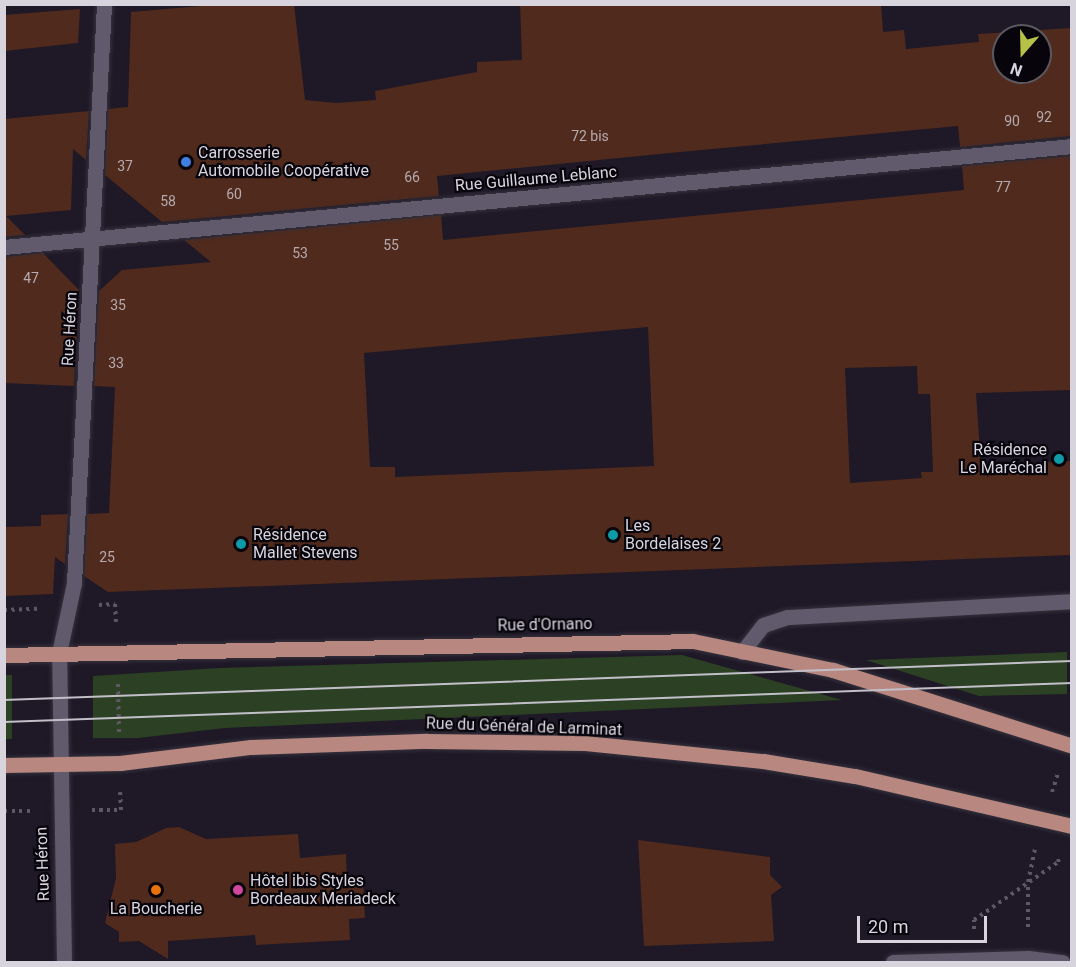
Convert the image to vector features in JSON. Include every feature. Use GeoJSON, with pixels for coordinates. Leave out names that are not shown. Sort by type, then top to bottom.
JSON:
{"type":"FeatureCollection","features":[{"type":"Feature","properties":{"kind":"main road","name":"Rue d'Ornano"},"geometry":{"type":"LineString","coordinates":[[4,655],[693,641],[742,652]]}},
{"type":"Feature","properties":{"kind":"main road"},"geometry":{"type":"LineString","coordinates":[[742,652],[833,670],[1071,746]]}},
{"type":"Feature","properties":{"kind":"main road","name":"Rue du Général de Larminat"},"geometry":{"type":"LineString","coordinates":[[4,765],[120,763],[250,747],[427,741],[585,743],[763,761],[855,776],[1071,825]]}},
{"type":"Feature","properties":{"kind":"street","name":"Rue Héron"},"geometry":{"type":"LineString","coordinates":[[64,963],[59,653],[74,583],[104,4]]}},
{"type":"Feature","properties":{"kind":"street","name":"Rue Guillaume Leblanc"},"geometry":{"type":"LineString","coordinates":[[4,248],[1071,146]]}},
{"type":"Feature","properties":{"kind":"street"},"geometry":{"type":"LineString","coordinates":[[742,652],[763,625],[788,617],[1071,601]]}},
{"type":"Feature","properties":{"kind":"street"},"geometry":{"type":"LineString","coordinates":[[893,963],[1028,957],[1063,963]]}},
{"type":"Feature","properties":{"kind":"path"},"geometry":{"type":"LineString","coordinates":[[974,959],[974,920],[1058,862],[1071,825]]}},
{"type":"Feature","properties":{"kind":"green space"},"geometry":{"type":"Polygon","coordinates":[[[1067,652],[1067,694],[979,696],[866,660],[1067,652]]]}},
{"type":"Feature","properties":{"kind":"green space"},"geometry":{"type":"Polygon","coordinates":[[[682,655],[842,700],[225,728],[138,738],[93,738],[93,676],[220,668],[682,655]]]}},
{"type":"Feature","properties":{"kind":"green space"},"geometry":{"type":"Polygon","coordinates":[[[5,675],[12,675],[12,739],[5,739],[5,675]]]}},
{"type":"Feature","properties":{"kind":"building"},"geometry":{"type":"Polygon","coordinates":[[[224,4],[294,4],[305,100],[336,103],[376,100],[375,91],[477,72],[477,62],[522,60],[520,4],[881,4],[883,32],[904,30],[906,49],[979,42],[978,34],[992,33],[992,84],[1052,84],[1052,29],[1071,28],[1071,136],[960,147],[958,126],[680,152],[437,176],[439,196],[162,222],[105,175],[108,109],[128,107],[131,12],[224,4]]]}},
{"type":"Feature","properties":{"kind":"building"},"geometry":{"type":"Polygon","coordinates":[[[80,9],[78,43],[4,51],[4,15],[80,9]]]}},
{"type":"Feature","properties":{"kind":"building"},"geometry":{"type":"Polygon","coordinates":[[[89,111],[86,160],[73,149],[71,210],[6,216],[25,235],[4,237],[4,119],[89,111]]]}},
{"type":"Feature","properties":{"kind":"building"},"geometry":{"type":"Polygon","coordinates":[[[1071,156],[1071,390],[976,393],[981,466],[1071,461],[1071,555],[108,592],[84,576],[87,514],[109,513],[115,387],[94,386],[99,291],[122,270],[211,262],[184,240],[441,215],[443,240],[964,190],[962,166],[1071,156]],[[648,327],[364,353],[370,467],[395,467],[395,477],[654,466],[648,327]],[[917,366],[845,368],[850,483],[922,478],[921,472],[933,472],[930,394],[918,394],[917,366]]]}},
{"type":"Feature","properties":{"kind":"building"},"geometry":{"type":"Polygon","coordinates":[[[43,253],[79,290],[74,386],[4,383],[4,257],[43,253]]]}},
{"type":"Feature","properties":{"kind":"building"},"geometry":{"type":"Polygon","coordinates":[[[68,514],[65,564],[55,557],[53,594],[4,596],[4,527],[41,526],[41,515],[68,514]]]}},
{"type":"Feature","properties":{"kind":"building","name":"Hôtel ibis Styles Bordeaux Meriadeck"},"geometry":{"type":"Polygon","coordinates":[[[179,827],[206,839],[298,834],[300,858],[346,854],[347,882],[363,881],[365,918],[349,919],[350,940],[256,945],[255,935],[168,941],[168,959],[139,941],[119,942],[119,932],[105,923],[116,878],[115,844],[136,842],[166,828],[179,827]]]}},
{"type":"Feature","properties":{"kind":"building"},"geometry":{"type":"Polygon","coordinates":[[[638,840],[770,857],[770,875],[782,887],[771,895],[774,941],[644,946],[638,840]]]}},
{"type":"Feature","properties":{"kind":"tram line"},"geometry":{"type":"LineString","coordinates":[[4,700],[1072,661]]}},
{"type":"Feature","properties":{"kind":"tram line"},"geometry":{"type":"LineString","coordinates":[[4,722],[1072,683]]}},
{"type":"Feature","properties":{"kind":"place","name":"Carrosserie Automobile Coopérative"},"geometry":{"type":"Point","coordinates":[186,162]}},
{"type":"Feature","properties":{"kind":"place","name":"Résidence Le Maréchal"},"geometry":{"type":"Point","coordinates":[1059,459]}},
{"type":"Feature","properties":{"kind":"place","name":"Les Bordelaises 2"},"geometry":{"type":"Point","coordinates":[613,535]}},
{"type":"Feature","properties":{"kind":"place","name":"Résidence Mallet Stevens"},"geometry":{"type":"Point","coordinates":[241,544]}},
{"type":"Feature","properties":{"kind":"place","name":"La Boucherie"},"geometry":{"type":"Point","coordinates":[156,890]}},
{"type":"Feature","properties":{"kind":"place","name":"Hôtel ibis Styles Bordeaux Meriadeck"},"geometry":{"type":"Point","coordinates":[238,890]}}]}
